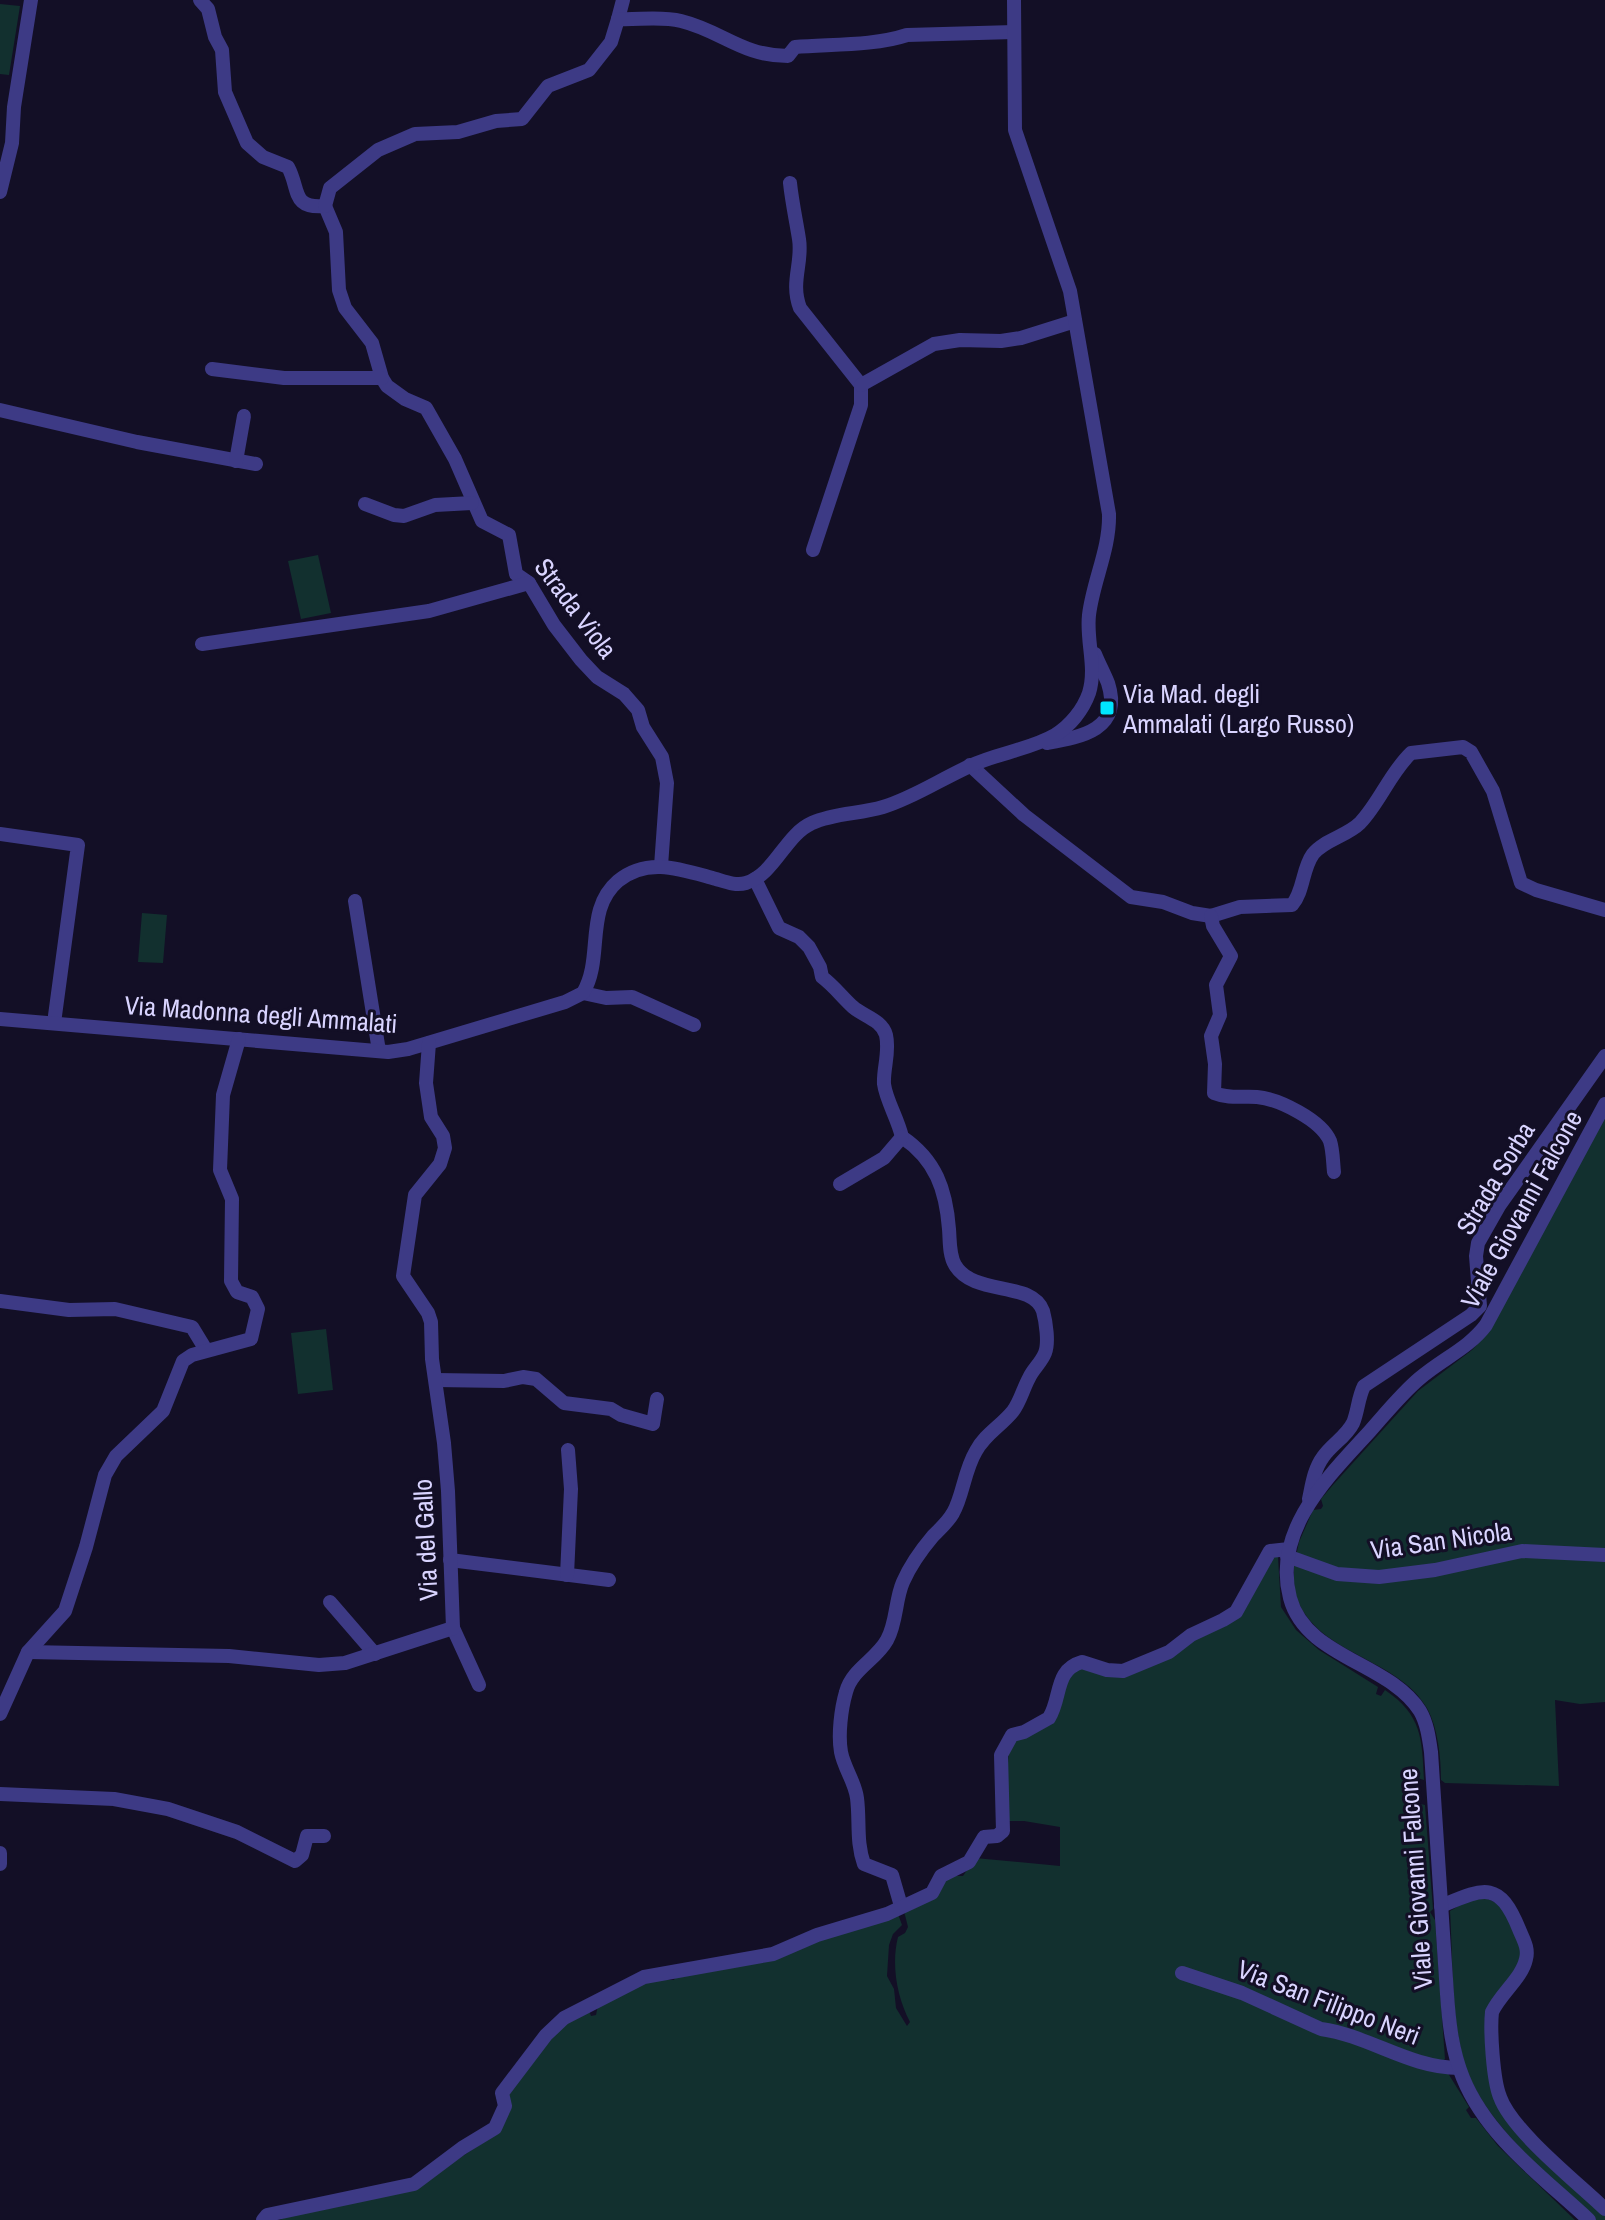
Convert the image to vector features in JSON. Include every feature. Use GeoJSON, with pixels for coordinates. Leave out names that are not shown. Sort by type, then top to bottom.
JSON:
{"type":"FeatureCollection","features":[{"type":"Feature","properties":{"kind":"street"},"geometry":{"type":"LineString","coordinates":[[0,192],[12,143],[14,107],[31,0]]}},
{"type":"Feature","properties":{"kind":"street"},"geometry":{"type":"LineString","coordinates":[[200,0],[208,9],[215,37],[222,50],[225,92],[247,143],[263,157],[288,167],[298,197],[306,205],[325,206]]}},
{"type":"Feature","properties":{"kind":"street"},"geometry":{"type":"LineString","coordinates":[[212,369],[284,378],[382,378],[372,343],[345,308],[339,290],[336,232],[325,206],[330,188],[378,150],[415,134],[458,132],[496,121],[522,119],[548,86],[589,70],[611,42],[623,0]]}},
{"type":"Feature","properties":{"kind":"street"},"geometry":{"type":"LineString","coordinates":[[1014,0],[1015,130],[1063,267],[1109,514],[1108,533],[1090,606],[1092,678],[1084,705],[1069,724],[1030,746]]}},
{"type":"Feature","properties":{"kind":"street"},"geometry":{"type":"LineString","coordinates":[[618,19],[683,22],[743,49],[767,56],[788,56],[795,47],[852,44],[907,35],[1014,32]]}},
{"type":"Feature","properties":{"kind":"street"},"geometry":{"type":"LineString","coordinates":[[790,183],[800,241],[795,274],[800,308],[861,385],[861,405],[813,550]]}},
{"type":"Feature","properties":{"kind":"street"},"geometry":{"type":"LineString","coordinates":[[861,385],[934,344],[1021,338],[1075,321]]}},
{"type":"Feature","properties":{"kind":"street","name":"Strada Viola"},"geometry":{"type":"LineString","coordinates":[[382,378],[387,386],[405,399],[426,408],[455,459],[482,521],[509,535],[516,574],[529,583],[554,625],[581,660],[597,677],[624,694],[638,710],[643,727],[662,757],[667,783],[661,866]]}},
{"type":"Feature","properties":{"kind":"street"},"geometry":{"type":"LineString","coordinates":[[0,410],[137,442],[256,464]]}},
{"type":"Feature","properties":{"kind":"street"},"geometry":{"type":"LineString","coordinates":[[236,461],[244,416]]}},
{"type":"Feature","properties":{"kind":"street"},"geometry":{"type":"LineString","coordinates":[[365,504],[404,516],[435,505],[472,503]]}},
{"type":"Feature","properties":{"kind":"street"},"geometry":{"type":"LineString","coordinates":[[202,644],[429,611],[529,583]]}},
{"type":"Feature","properties":{"kind":"street"},"geometry":{"type":"LineString","coordinates":[[694,1025],[632,997],[606,998],[583,993],[594,964],[596,924],[602,902],[615,884],[625,876],[661,866],[737,884],[755,879],[799,830],[811,823],[886,806],[970,765],[1030,746],[1088,733],[1102,725],[1110,709],[1108,684],[1090,638]]}},
{"type":"Feature","properties":{"kind":"street"},"geometry":{"type":"LineString","coordinates":[[970,765],[1024,815],[1131,897],[1163,902],[1192,913],[1211,916],[1240,907],[1292,905],[1314,853],[1352,830],[1363,819],[1411,753],[1463,747],[1471,752],[1493,791],[1521,883],[1605,910]]}},
{"type":"Feature","properties":{"kind":"street"},"geometry":{"type":"LineString","coordinates":[[0,834],[78,845],[54,1023]]}},
{"type":"Feature","properties":{"kind":"street"},"geometry":{"type":"LineString","coordinates":[[755,879],[779,928],[799,937],[809,947],[822,977],[854,1008],[882,1026],[886,1033],[888,1064],[884,1084],[902,1137],[929,1158],[942,1183],[948,1210],[951,1255],[956,1266],[965,1276],[983,1285],[1017,1291],[1029,1296],[1042,1308],[1047,1350],[1015,1408],[985,1436],[974,1453],[955,1510],[931,1539],[902,1584],[897,1613],[887,1641],[855,1673],[846,1691],[841,1754],[855,1788],[859,1850],[864,1864],[892,1875],[901,1906]]}},
{"type":"Feature","properties":{"kind":"street"},"geometry":{"type":"LineString","coordinates":[[355,901],[379,1051]]}},
{"type":"Feature","properties":{"kind":"street"},"geometry":{"type":"LineString","coordinates":[[1211,916],[1213,926],[1231,956],[1216,985],[1220,1015],[1211,1036],[1215,1064],[1214,1093],[1226,1097],[1260,1097],[1296,1109],[1330,1140],[1334,1172]]}},
{"type":"Feature","properties":{"kind":"street","name":"Via Madonna degli Ammalati"},"geometry":{"type":"LineString","coordinates":[[0,1019],[397,1051],[565,1002],[583,993]]}},
{"type":"Feature","properties":{"kind":"street"},"geometry":{"type":"LineString","coordinates":[[0,1714],[28,1652],[65,1611],[105,1475],[116,1456],[163,1411],[183,1361],[206,1350],[251,1339],[258,1309],[252,1297],[237,1292],[231,1281],[232,1199],[220,1170],[223,1095],[239,1039]]}},
{"type":"Feature","properties":{"kind":"street","name":"Via del Gallo"},"geometry":{"type":"LineString","coordinates":[[28,1652],[229,1656],[319,1665],[345,1663],[453,1628],[444,1443],[428,1313],[403,1276],[415,1195],[440,1164],[445,1148],[443,1136],[431,1117],[426,1083],[429,1043]]}},
{"type":"Feature","properties":{"kind":"street","name":"Strada Sorba"},"geometry":{"type":"LineString","coordinates":[[1308,1504],[1316,1471],[1323,1457],[1354,1420],[1358,1397],[1364,1386],[1480,1306],[1476,1256],[1478,1243],[1499,1206],[1605,1056]]}},
{"type":"Feature","properties":{"kind":"street","name":"Viale Giovanni Falcone"},"geometry":{"type":"LineString","coordinates":[[1308,1504],[1329,1476],[1409,1388],[1473,1339],[1486,1325],[1605,1104]]}},
{"type":"Feature","properties":{"kind":"street"},"geometry":{"type":"LineString","coordinates":[[840,1184],[884,1158],[902,1137]]}},
{"type":"Feature","properties":{"kind":"street"},"geometry":{"type":"LineString","coordinates":[[0,1301],[69,1310],[115,1309],[192,1327],[206,1350]]}},
{"type":"Feature","properties":{"kind":"street"},"geometry":{"type":"LineString","coordinates":[[436,1380],[536,1379],[564,1403],[611,1409],[653,1424],[657,1399]]}},
{"type":"Feature","properties":{"kind":"street"},"geometry":{"type":"LineString","coordinates":[[567,1575],[571,1489],[568,1450]]}},
{"type":"Feature","properties":{"kind":"street"},"geometry":{"type":"LineString","coordinates":[[263,2220],[267,2215],[414,2184],[495,2128],[505,2106],[502,2093],[508,2083],[546,2035],[564,2018],[644,1977],[773,1954],[817,1935],[887,1914],[932,1893],[941,1876],[969,1862],[984,1837],[997,1836],[1003,1831],[1001,1755],[1012,1735],[1049,1718],[1062,1676],[1068,1668],[1082,1662],[1107,1670],[1123,1671],[1169,1652],[1191,1635],[1236,1612],[1270,1551],[1288,1552],[1308,1504]]}},
{"type":"Feature","properties":{"kind":"street","name":"Via San Nicola"},"geometry":{"type":"LineString","coordinates":[[1288,1552],[1337,1574],[1379,1577],[1435,1570],[1522,1551],[1605,1555]]}},
{"type":"Feature","properties":{"kind":"street","name":"Viale Giovanni Falcone"},"geometry":{"type":"LineString","coordinates":[[1288,1552],[1290,1600],[1305,1626],[1324,1643],[1399,1689],[1424,1719],[1431,1752],[1450,2029],[1459,2068],[1480,2111],[1503,2138],[1589,2220]]}},
{"type":"Feature","properties":{"kind":"street"},"geometry":{"type":"LineString","coordinates":[[450,1560],[609,1580]]}},
{"type":"Feature","properties":{"kind":"street"},"geometry":{"type":"LineString","coordinates":[[330,1602],[375,1654]]}},
{"type":"Feature","properties":{"kind":"street"},"geometry":{"type":"LineString","coordinates":[[453,1628],[479,1685]]}},
{"type":"Feature","properties":{"kind":"street"},"geometry":{"type":"LineString","coordinates":[[0,1794],[114,1799],[157,1806],[237,1832],[295,1861],[302,1855],[307,1836],[324,1836]]}},
{"type":"Feature","properties":{"kind":"street"},"geometry":{"type":"LineString","coordinates":[[0,1853],[0,1864]]}},
{"type":"Feature","properties":{"kind":"street"},"geometry":{"type":"LineString","coordinates":[[1441,1906],[1465,1896],[1492,1893],[1505,1900],[1511,1910],[1527,1948],[1527,1956],[1523,1967],[1492,2012],[1500,2100],[1534,2141],[1605,2209]]}},
{"type":"Feature","properties":{"kind":"street","name":"Via San Filippo Neri"},"geometry":{"type":"LineString","coordinates":[[1182,1973],[1242,1993],[1321,2029],[1363,2041],[1401,2057],[1441,2068],[1459,2068]]}},
{"type":"Feature","properties":{"kind":"green space"},"geometry":{"type":"Polygon","coordinates":[[[0,4],[20,6],[9,75],[0,74],[0,4]]]}},
{"type":"Feature","properties":{"kind":"green space"},"geometry":{"type":"Polygon","coordinates":[[[318,555],[331,613],[301,619],[288,561],[318,555]]]}},
{"type":"Feature","properties":{"kind":"green space"},"geometry":{"type":"Polygon","coordinates":[[[142,913],[167,915],[163,963],[138,962],[142,913]]]}},
{"type":"Feature","properties":{"kind":"green space"},"geometry":{"type":"Polygon","coordinates":[[[1605,1116],[1605,1553],[1522,1549],[1380,1574],[1339,1571],[1296,1556],[1313,1510],[1321,1509],[1321,1499],[1332,1486],[1418,1391],[1472,1350],[1488,1333],[1605,1116]]]}},
{"type":"Feature","properties":{"kind":"green space"},"geometry":{"type":"Polygon","coordinates":[[[326,1329],[333,1390],[298,1394],[291,1333],[326,1329]]]}},
{"type":"Feature","properties":{"kind":"green space"},"geometry":{"type":"Polygon","coordinates":[[[1538,1555],[1605,1559],[1605,1702],[1580,1704],[1555,1700],[1559,1786],[1445,1783],[1441,1780],[1438,1743],[1427,1708],[1414,1691],[1398,1678],[1340,1645],[1308,1618],[1297,1599],[1294,1563],[1338,1577],[1538,1555]]]}},
{"type":"Feature","properties":{"kind":"green space"},"geometry":{"type":"Polygon","coordinates":[[[1270,1557],[1278,1557],[1281,1607],[1296,1630],[1319,1650],[1378,1687],[1376,1694],[1381,1696],[1385,1690],[1397,1699],[1413,1718],[1421,1740],[1424,1780],[1408,1775],[1406,1801],[1425,1805],[1433,1909],[1430,1912],[1435,1920],[1445,2059],[1441,2062],[1469,2107],[1466,2110],[1471,2118],[1476,2118],[1498,2146],[1575,2220],[280,2220],[296,2212],[415,2187],[498,2133],[506,2096],[553,2033],[588,2008],[591,2016],[596,2015],[598,2005],[644,1979],[666,1976],[666,1980],[674,1980],[676,1975],[898,1914],[902,1925],[893,1934],[889,1945],[887,1976],[894,1989],[896,2008],[907,2026],[910,2022],[895,1970],[898,1937],[908,1927],[904,1911],[950,1876],[963,1876],[975,1858],[1060,1866],[1060,1827],[1005,1821],[1009,1744],[1051,1724],[1066,1680],[1080,1668],[1112,1676],[1223,1626],[1270,1557]]]}},
{"type":"Feature","properties":{"kind":"green space"},"geometry":{"type":"Polygon","coordinates":[[[1486,1898],[1504,1907],[1523,1949],[1521,1963],[1492,2000],[1493,2089],[1605,2213],[1605,2220],[1595,2220],[1523,2151],[1490,2112],[1467,2071],[1455,2014],[1450,1911],[1467,1901],[1486,1898]]]}},
{"type":"Feature","properties":{"kind":"place","name":"Via Mad. degli Ammalati (Largo Russo)"},"geometry":{"type":"Point","coordinates":[1107,708]}}]}
